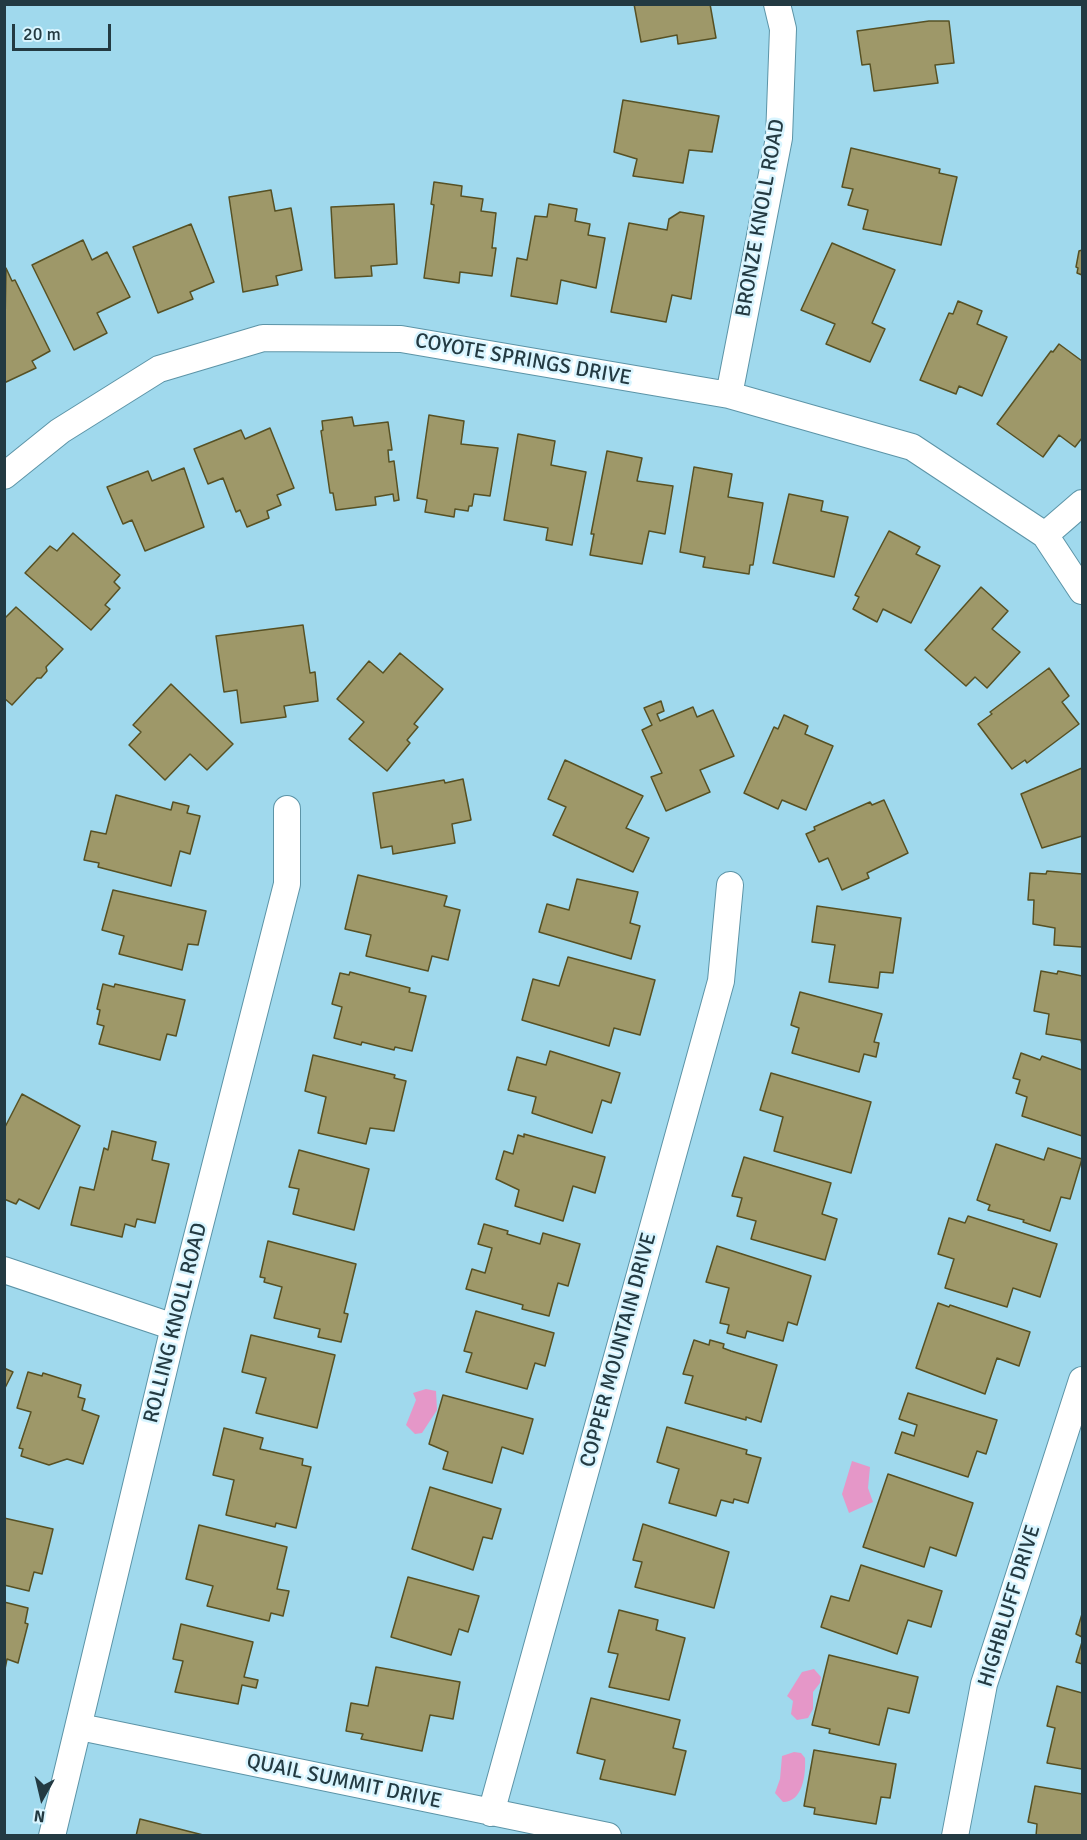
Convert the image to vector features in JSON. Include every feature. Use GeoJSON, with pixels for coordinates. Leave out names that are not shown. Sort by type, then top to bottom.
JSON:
{"type":"FeatureCollection","features":[{"type":"Feature","properties":{"kind":"street","name":"BRONZE KNOLL ROAD"},"geometry":{"type":"LineString","coordinates":[[729,395],[779,138],[783,29],[777,4]]}},
{"type":"Feature","properties":{"kind":"street","name":"COYOTE SPRINGS DRIVE"},"geometry":{"type":"LineString","coordinates":[[4,476],[60,430],[159,369],[263,338],[401,339],[729,395],[912,447],[1045,535]]}},
{"type":"Feature","properties":{"kind":"street"},"geometry":{"type":"LineString","coordinates":[[1083,503],[1045,535],[1083,591]]}},
{"type":"Feature","properties":{"kind":"street","name":"ROLLING KNOLL ROAD"},"geometry":{"type":"LineString","coordinates":[[52,1836],[174,1328],[287,884],[287,809]]}},
{"type":"Feature","properties":{"kind":"street","name":"COPPER MOUNTAIN DRIVE"},"geometry":{"type":"LineString","coordinates":[[491,1813],[721,981],[730,885]]}},
{"type":"Feature","properties":{"kind":"street"},"geometry":{"type":"LineString","coordinates":[[4,1270],[174,1328]]}},
{"type":"Feature","properties":{"kind":"street","name":"HIGHBLUFF DRIVE"},"geometry":{"type":"LineString","coordinates":[[955,1836],[984,1684],[1083,1380]]}},
{"type":"Feature","properties":{"kind":"street","name":"QUAIL SUMMIT DRIVE"},"geometry":{"type":"LineString","coordinates":[[80,1727],[608,1836]]}},
{"type":"Feature","properties":{"kind":"shaded area"},"geometry":{"type":"Polygon","coordinates":[[[426,1389],[436,1391],[437,1410],[422,1433],[415,1434],[406,1425],[416,1400],[413,1393],[426,1389]]]}},
{"type":"Feature","properties":{"kind":"shaded area"},"geometry":{"type":"Polygon","coordinates":[[[852,1461],[870,1467],[868,1488],[873,1502],[849,1513],[842,1494],[852,1461]]]}},
{"type":"Feature","properties":{"kind":"shaded area"},"geometry":{"type":"Polygon","coordinates":[[[814,1669],[821,1677],[820,1683],[813,1692],[813,1709],[808,1718],[797,1720],[791,1714],[793,1701],[787,1696],[802,1672],[814,1669]]]}},
{"type":"Feature","properties":{"kind":"shaded area"},"geometry":{"type":"Polygon","coordinates":[[[794,1752],[801,1753],[805,1758],[804,1779],[795,1797],[783,1802],[775,1793],[780,1779],[782,1756],[794,1752]]]}},
{"type":"Feature","properties":{"kind":"building"},"geometry":{"type":"Polygon","coordinates":[[[634,4],[710,4],[716,38],[678,44],[677,35],[641,42],[634,4]]]}},
{"type":"Feature","properties":{"kind":"building"},"geometry":{"type":"Polygon","coordinates":[[[929,21],[949,21],[954,63],[935,65],[938,83],[874,91],[870,64],[862,65],[857,31],[929,21]]]}},
{"type":"Feature","properties":{"kind":"building"},"geometry":{"type":"Polygon","coordinates":[[[623,100],[719,116],[712,152],[689,150],[683,183],[633,176],[637,159],[614,152],[623,100]]]}},
{"type":"Feature","properties":{"kind":"building"},"geometry":{"type":"Polygon","coordinates":[[[851,148],[940,169],[939,173],[957,177],[941,245],[863,229],[868,210],[848,205],[853,189],[842,187],[851,148]]]}},
{"type":"Feature","properties":{"kind":"building"},"geometry":{"type":"Polygon","coordinates":[[[434,182],[462,186],[461,196],[483,199],[481,211],[496,213],[492,248],[496,248],[492,276],[460,272],[459,283],[424,278],[434,205],[431,204],[434,182]]]}},
{"type":"Feature","properties":{"kind":"building"},"geometry":{"type":"Polygon","coordinates":[[[271,190],[275,211],[291,208],[302,270],[276,276],[278,285],[243,292],[229,197],[271,190]]]}},
{"type":"Feature","properties":{"kind":"building"},"geometry":{"type":"Polygon","coordinates":[[[394,204],[397,264],[371,266],[372,276],[335,278],[331,207],[394,204]]]}},
{"type":"Feature","properties":{"kind":"building"},"geometry":{"type":"Polygon","coordinates":[[[549,204],[577,209],[575,221],[590,224],[588,235],[605,238],[596,288],[561,280],[557,304],[511,296],[517,258],[527,260],[535,216],[547,217],[549,204]]]}},
{"type":"Feature","properties":{"kind":"building"},"geometry":{"type":"Polygon","coordinates":[[[680,212],[704,216],[691,299],[672,295],[666,322],[611,312],[629,223],[667,230],[669,219],[680,212]]]}},
{"type":"Feature","properties":{"kind":"building"},"geometry":{"type":"Polygon","coordinates":[[[191,224],[214,282],[190,292],[193,299],[158,313],[133,247],[191,224]]]}},
{"type":"Feature","properties":{"kind":"building"},"geometry":{"type":"Polygon","coordinates":[[[83,240],[92,260],[107,252],[130,297],[97,313],[107,333],[74,350],[32,265],[83,240]]]}},
{"type":"Feature","properties":{"kind":"building"},"geometry":{"type":"Polygon","coordinates":[[[832,243],[895,270],[872,323],[885,329],[870,362],[826,344],[835,324],[801,310],[832,243]]]}},
{"type":"Feature","properties":{"kind":"building"},"geometry":{"type":"Polygon","coordinates":[[[1082,250],[1082,275],[1077,273],[1078,268],[1076,267],[1079,251],[1082,250]]]}},
{"type":"Feature","properties":{"kind":"building"},"geometry":{"type":"Polygon","coordinates":[[[6,268],[12,281],[15,280],[50,351],[32,361],[36,368],[4,383],[6,268]]]}},
{"type":"Feature","properties":{"kind":"building"},"geometry":{"type":"Polygon","coordinates":[[[958,301],[982,311],[977,324],[1007,337],[982,396],[959,386],[956,394],[920,380],[949,313],[953,314],[958,301]]]}},
{"type":"Feature","properties":{"kind":"building"},"geometry":{"type":"Polygon","coordinates":[[[1059,344],[1082,361],[1082,438],[1075,447],[1059,435],[1043,457],[997,424],[1051,351],[1053,352],[1059,344]]]}},
{"type":"Feature","properties":{"kind":"building"},"geometry":{"type":"Polygon","coordinates":[[[429,415],[464,421],[461,444],[498,448],[490,496],[474,494],[472,506],[469,506],[468,511],[455,509],[454,517],[425,512],[427,500],[417,498],[429,415]]]}},
{"type":"Feature","properties":{"kind":"building"},"geometry":{"type":"Polygon","coordinates":[[[352,417],[354,426],[388,422],[392,450],[388,450],[389,462],[394,461],[399,500],[394,501],[393,494],[375,497],[376,505],[336,510],[333,493],[330,493],[321,431],[323,430],[322,421],[352,417]]]}},
{"type":"Feature","properties":{"kind":"building"},"geometry":{"type":"Polygon","coordinates":[[[270,428],[294,488],[277,495],[281,505],[267,511],[269,518],[247,527],[240,510],[236,512],[223,478],[208,484],[194,449],[241,430],[245,439],[270,428]]]}},
{"type":"Feature","properties":{"kind":"building"},"geometry":{"type":"Polygon","coordinates":[[[518,434],[555,441],[551,465],[586,472],[572,545],[546,540],[548,528],[504,520],[518,434]]]}},
{"type":"Feature","properties":{"kind":"building"},"geometry":{"type":"Polygon","coordinates":[[[607,451],[642,458],[637,481],[673,486],[665,534],[649,531],[642,564],[590,555],[594,534],[591,534],[607,451]]]}},
{"type":"Feature","properties":{"kind":"building"},"geometry":{"type":"Polygon","coordinates":[[[694,467],[732,474],[728,497],[763,503],[753,565],[750,565],[749,574],[703,567],[705,557],[680,552],[694,467]]]}},
{"type":"Feature","properties":{"kind":"building"},"geometry":{"type":"Polygon","coordinates":[[[184,468],[204,527],[145,551],[132,520],[123,524],[107,487],[148,471],[152,481],[184,468]]]}},
{"type":"Feature","properties":{"kind":"building"},"geometry":{"type":"Polygon","coordinates":[[[789,494],[823,501],[821,511],[848,517],[834,577],[773,563],[789,494]]]}},
{"type":"Feature","properties":{"kind":"building"},"geometry":{"type":"Polygon","coordinates":[[[889,531],[920,547],[916,554],[940,566],[911,623],[883,609],[877,622],[853,609],[859,597],[855,595],[889,531]]]}},
{"type":"Feature","properties":{"kind":"building"},"geometry":{"type":"Polygon","coordinates":[[[73,533],[120,575],[114,582],[120,588],[105,605],[110,609],[91,630],[25,573],[50,546],[57,551],[73,533]]]}},
{"type":"Feature","properties":{"kind":"building"},"geometry":{"type":"Polygon","coordinates":[[[981,587],[1008,611],[992,629],[1020,652],[987,688],[975,677],[966,686],[925,650],[981,587]]]}},
{"type":"Feature","properties":{"kind":"building"},"geometry":{"type":"Polygon","coordinates":[[[16,607],[63,649],[46,667],[47,671],[41,678],[37,678],[12,705],[4,698],[4,619],[16,607]]]}},
{"type":"Feature","properties":{"kind":"building"},"geometry":{"type":"Polygon","coordinates":[[[303,625],[310,673],[315,672],[318,701],[284,706],[286,717],[241,723],[237,690],[224,692],[216,636],[303,625]]]}},
{"type":"Feature","properties":{"kind":"building"},"geometry":{"type":"Polygon","coordinates":[[[400,653],[443,689],[414,724],[418,727],[407,740],[410,743],[387,771],[349,739],[364,722],[337,699],[369,661],[383,673],[400,653]]]}},
{"type":"Feature","properties":{"kind":"building"},"geometry":{"type":"Polygon","coordinates":[[[1049,668],[1069,696],[1062,702],[1079,724],[1027,763],[1025,760],[1012,769],[978,724],[992,714],[990,712],[1049,668]]]}},
{"type":"Feature","properties":{"kind":"building"},"geometry":{"type":"Polygon","coordinates":[[[171,684],[233,744],[207,770],[190,754],[165,780],[129,745],[141,732],[133,725],[171,684]]]}},
{"type":"Feature","properties":{"kind":"building"},"geometry":{"type":"Polygon","coordinates":[[[661,701],[664,711],[657,714],[660,721],[693,707],[697,717],[713,710],[734,756],[700,770],[710,792],[666,811],[651,777],[662,773],[642,730],[652,725],[644,708],[661,701]]]}},
{"type":"Feature","properties":{"kind":"building"},"geometry":{"type":"Polygon","coordinates":[[[784,715],[808,726],[805,734],[833,746],[806,810],[782,800],[778,809],[744,793],[774,727],[778,729],[784,715]]]}},
{"type":"Feature","properties":{"kind":"building"},"geometry":{"type":"Polygon","coordinates":[[[565,760],[643,796],[626,828],[649,838],[633,872],[553,835],[566,807],[548,799],[565,760]]]}},
{"type":"Feature","properties":{"kind":"building"},"geometry":{"type":"Polygon","coordinates":[[[1082,768],[1082,836],[1042,848],[1021,794],[1082,768]]]}},
{"type":"Feature","properties":{"kind":"building"},"geometry":{"type":"Polygon","coordinates":[[[463,779],[471,820],[452,824],[455,843],[393,854],[392,846],[381,848],[373,793],[444,780],[445,783],[463,779]]]}},
{"type":"Feature","properties":{"kind":"building"},"geometry":{"type":"Polygon","coordinates":[[[116,795],[171,810],[173,802],[189,806],[187,813],[200,816],[190,854],[180,851],[171,886],[98,867],[99,863],[84,860],[91,831],[106,834],[116,795]]]}},
{"type":"Feature","properties":{"kind":"building"},"geometry":{"type":"Polygon","coordinates":[[[884,800],[908,853],[867,873],[869,878],[842,890],[828,858],[819,862],[806,834],[815,830],[814,827],[870,802],[872,805],[884,800]]]}},
{"type":"Feature","properties":{"kind":"building"},"geometry":{"type":"Polygon","coordinates":[[[1047,871],[1082,874],[1082,947],[1054,945],[1055,928],[1033,924],[1034,900],[1028,900],[1030,873],[1046,874],[1047,871]]]}},
{"type":"Feature","properties":{"kind":"building"},"geometry":{"type":"Polygon","coordinates":[[[358,875],[447,896],[444,906],[460,910],[448,960],[432,956],[428,971],[366,956],[371,935],[345,929],[358,875]]]}},
{"type":"Feature","properties":{"kind":"building"},"geometry":{"type":"Polygon","coordinates":[[[577,879],[638,892],[630,923],[640,926],[631,959],[539,932],[547,904],[569,910],[577,879]]]}},
{"type":"Feature","properties":{"kind":"building"},"geometry":{"type":"Polygon","coordinates":[[[113,890],[206,911],[198,945],[188,944],[182,970],[119,954],[124,936],[102,930],[113,890]]]}},
{"type":"Feature","properties":{"kind":"building"},"geometry":{"type":"Polygon","coordinates":[[[817,906],[901,918],[893,973],[880,972],[878,988],[829,982],[835,945],[812,942],[817,906]]]}},
{"type":"Feature","properties":{"kind":"building"},"geometry":{"type":"Polygon","coordinates":[[[568,957],[655,980],[640,1035],[614,1028],[609,1046],[522,1020],[533,979],[559,986],[568,957]]]}},
{"type":"Feature","properties":{"kind":"building"},"geometry":{"type":"Polygon","coordinates":[[[1041,971],[1057,974],[1058,971],[1082,976],[1082,1045],[1081,1040],[1046,1034],[1049,1014],[1034,1011],[1041,971]]]}},
{"type":"Feature","properties":{"kind":"building"},"geometry":{"type":"Polygon","coordinates":[[[350,972],[410,988],[409,992],[426,996],[412,1051],[395,1047],[394,1050],[362,1042],[361,1045],[334,1038],[342,1007],[332,1004],[340,973],[349,975],[350,972]]]}},
{"type":"Feature","properties":{"kind":"building"},"geometry":{"type":"Polygon","coordinates":[[[103,984],[114,987],[115,984],[185,1000],[176,1036],[167,1034],[160,1060],[99,1044],[104,1026],[97,1024],[100,1010],[97,1009],[103,984]]]}},
{"type":"Feature","properties":{"kind":"building"},"geometry":{"type":"Polygon","coordinates":[[[800,992],[882,1014],[874,1042],[879,1043],[876,1057],[864,1054],[859,1072],[792,1053],[799,1028],[791,1025],[800,992]]]}},
{"type":"Feature","properties":{"kind":"building"},"geometry":{"type":"Polygon","coordinates":[[[550,1051],[620,1073],[611,1103],[602,1100],[592,1133],[532,1113],[536,1097],[508,1090],[517,1057],[546,1065],[550,1051]]]}},
{"type":"Feature","properties":{"kind":"building"},"geometry":{"type":"Polygon","coordinates":[[[1021,1053],[1040,1060],[1042,1056],[1082,1070],[1082,1136],[1022,1116],[1027,1097],[1016,1093],[1020,1080],[1013,1078],[1021,1053]]]}},
{"type":"Feature","properties":{"kind":"building"},"geometry":{"type":"Polygon","coordinates":[[[313,1055],[395,1075],[394,1078],[406,1081],[394,1131],[370,1128],[366,1144],[318,1133],[326,1097],[305,1091],[313,1055]]]}},
{"type":"Feature","properties":{"kind":"building"},"geometry":{"type":"Polygon","coordinates":[[[771,1073],[871,1102],[851,1173],[774,1151],[783,1117],[760,1110],[771,1073]]]}},
{"type":"Feature","properties":{"kind":"building"},"geometry":{"type":"Polygon","coordinates":[[[22,1094],[80,1126],[39,1209],[19,1199],[16,1204],[4,1199],[4,1129],[22,1094]]]}},
{"type":"Feature","properties":{"kind":"building"},"geometry":{"type":"Polygon","coordinates":[[[112,1131],[156,1142],[152,1160],[169,1164],[155,1223],[137,1219],[135,1227],[125,1224],[122,1237],[71,1225],[80,1187],[94,1190],[104,1148],[108,1150],[112,1131]]]}},
{"type":"Feature","properties":{"kind":"building"},"geometry":{"type":"Polygon","coordinates":[[[524,1134],[605,1157],[595,1193],[573,1186],[563,1221],[515,1206],[519,1190],[496,1179],[504,1151],[513,1154],[518,1135],[524,1137],[524,1134]]]}},
{"type":"Feature","properties":{"kind":"building"},"geometry":{"type":"Polygon","coordinates":[[[996,1144],[1044,1160],[1048,1148],[1082,1159],[1070,1199],[1061,1197],[1050,1231],[1023,1222],[1024,1220],[988,1210],[990,1205],[977,1200],[996,1144]]]}},
{"type":"Feature","properties":{"kind":"building"},"geometry":{"type":"Polygon","coordinates":[[[299,1150],[369,1169],[354,1230],[293,1214],[299,1189],[289,1187],[299,1150]]]}},
{"type":"Feature","properties":{"kind":"building"},"geometry":{"type":"Polygon","coordinates":[[[744,1157],[831,1183],[822,1214],[837,1219],[825,1260],[751,1239],[756,1221],[737,1216],[742,1198],[732,1196],[744,1157]]]}},
{"type":"Feature","properties":{"kind":"building"},"geometry":{"type":"Polygon","coordinates":[[[968,1216],[1057,1244],[1040,1297],[1013,1288],[1007,1307],[945,1288],[954,1259],[938,1254],[949,1218],[965,1223],[968,1216]]]}},
{"type":"Feature","properties":{"kind":"building"},"geometry":{"type":"Polygon","coordinates":[[[484,1224],[540,1244],[543,1233],[580,1244],[568,1286],[558,1283],[549,1316],[522,1309],[523,1305],[466,1289],[472,1269],[485,1273],[492,1248],[478,1244],[484,1224]]]}},
{"type":"Feature","properties":{"kind":"building"},"geometry":{"type":"Polygon","coordinates":[[[268,1241],[356,1264],[344,1313],[348,1314],[341,1342],[318,1337],[320,1329],[274,1318],[282,1287],[264,1282],[265,1278],[260,1277],[268,1241]]]}},
{"type":"Feature","properties":{"kind":"building"},"geometry":{"type":"Polygon","coordinates":[[[717,1246],[811,1276],[797,1325],[788,1322],[783,1341],[747,1331],[745,1338],[727,1333],[729,1325],[720,1323],[729,1288],[706,1282],[717,1246]]]}},
{"type":"Feature","properties":{"kind":"building"},"geometry":{"type":"Polygon","coordinates":[[[938,1303],[1030,1332],[1019,1366],[997,1358],[985,1394],[916,1368],[938,1303]]]}},
{"type":"Feature","properties":{"kind":"building"},"geometry":{"type":"Polygon","coordinates":[[[476,1311],[554,1333],[545,1366],[535,1363],[527,1389],[466,1372],[472,1353],[464,1351],[476,1311]]]}},
{"type":"Feature","properties":{"kind":"building"},"geometry":{"type":"Polygon","coordinates":[[[251,1335],[335,1355],[317,1428],[256,1413],[266,1378],[242,1372],[251,1335]]]}},
{"type":"Feature","properties":{"kind":"building"},"geometry":{"type":"Polygon","coordinates":[[[694,1340],[709,1345],[710,1340],[724,1344],[723,1348],[777,1365],[761,1422],[685,1403],[693,1376],[683,1374],[694,1340]]]}},
{"type":"Feature","properties":{"kind":"building"},"geometry":{"type":"Polygon","coordinates":[[[4,1368],[13,1372],[4,1390],[4,1368]]]}},
{"type":"Feature","properties":{"kind":"building"},"geometry":{"type":"Polygon","coordinates":[[[28,1372],[42,1376],[43,1373],[81,1385],[78,1397],[85,1399],[82,1410],[99,1416],[83,1464],[67,1459],[49,1465],[21,1456],[23,1449],[19,1448],[31,1412],[17,1408],[28,1372]]]}},
{"type":"Feature","properties":{"kind":"building"},"geometry":{"type":"Polygon","coordinates":[[[908,1393],[997,1420],[986,1454],[977,1451],[968,1477],[895,1453],[902,1432],[914,1436],[917,1425],[899,1419],[908,1393]]]}},
{"type":"Feature","properties":{"kind":"building"},"geometry":{"type":"Polygon","coordinates":[[[443,1395],[533,1419],[523,1454],[502,1447],[492,1483],[443,1469],[448,1452],[429,1444],[443,1395]]]}},
{"type":"Feature","properties":{"kind":"building"},"geometry":{"type":"Polygon","coordinates":[[[667,1427],[747,1450],[746,1454],[761,1458],[748,1503],[734,1499],[733,1503],[721,1500],[716,1516],[669,1503],[679,1469],[657,1462],[667,1427]]]}},
{"type":"Feature","properties":{"kind":"building"},"geometry":{"type":"Polygon","coordinates":[[[224,1428],[263,1438],[260,1449],[303,1459],[302,1465],[311,1467],[296,1528],[276,1523],[275,1527],[226,1515],[234,1480],[213,1475],[224,1428]]]}},
{"type":"Feature","properties":{"kind":"building"},"geometry":{"type":"Polygon","coordinates":[[[888,1474],[973,1503],[956,1556],[930,1547],[924,1567],[863,1547],[888,1474]]]}},
{"type":"Feature","properties":{"kind":"building"},"geometry":{"type":"Polygon","coordinates":[[[430,1487],[501,1509],[492,1539],[483,1537],[473,1570],[412,1549],[430,1487]]]}},
{"type":"Feature","properties":{"kind":"building"},"geometry":{"type":"Polygon","coordinates":[[[4,1518],[53,1529],[42,1574],[34,1572],[29,1591],[4,1585],[4,1518]]]}},
{"type":"Feature","properties":{"kind":"building"},"geometry":{"type":"Polygon","coordinates":[[[643,1524],[729,1552],[714,1608],[635,1587],[642,1562],[633,1560],[643,1524]]]}},
{"type":"Feature","properties":{"kind":"building"},"geometry":{"type":"Polygon","coordinates":[[[199,1525],[287,1547],[277,1589],[289,1591],[283,1616],[271,1613],[269,1621],[207,1606],[213,1586],[186,1579],[199,1525]]]}},
{"type":"Feature","properties":{"kind":"building"},"geometry":{"type":"Polygon","coordinates":[[[861,1565],[942,1591],[931,1627],[908,1620],[897,1654],[821,1627],[831,1596],[849,1601],[861,1565]]]}},
{"type":"Feature","properties":{"kind":"building"},"geometry":{"type":"Polygon","coordinates":[[[408,1577],[479,1596],[468,1632],[459,1629],[451,1655],[391,1637],[408,1577]]]}},
{"type":"Feature","properties":{"kind":"building"},"geometry":{"type":"Polygon","coordinates":[[[4,1602],[28,1608],[25,1623],[28,1624],[18,1663],[7,1659],[5,1669],[4,1602]]]}},
{"type":"Feature","properties":{"kind":"building"},"geometry":{"type":"Polygon","coordinates":[[[619,1610],[658,1620],[656,1630],[685,1638],[669,1700],[609,1687],[618,1654],[608,1652],[619,1610]]]}},
{"type":"Feature","properties":{"kind":"building"},"geometry":{"type":"Polygon","coordinates":[[[1082,1614],[1082,1637],[1076,1634],[1082,1614]]]}},
{"type":"Feature","properties":{"kind":"building"},"geometry":{"type":"Polygon","coordinates":[[[181,1624],[253,1642],[244,1677],[258,1680],[256,1688],[242,1685],[238,1704],[175,1692],[183,1661],[173,1659],[181,1624]]]}},
{"type":"Feature","properties":{"kind":"building"},"geometry":{"type":"Polygon","coordinates":[[[1082,1642],[1082,1664],[1076,1662],[1082,1642]]]}},
{"type":"Feature","properties":{"kind":"building"},"geometry":{"type":"Polygon","coordinates":[[[829,1655],[918,1677],[909,1713],[888,1708],[879,1745],[829,1733],[830,1729],[812,1725],[829,1655]]]}},
{"type":"Feature","properties":{"kind":"building"},"geometry":{"type":"Polygon","coordinates":[[[376,1667],[460,1682],[453,1719],[430,1715],[422,1751],[361,1739],[363,1734],[346,1731],[351,1703],[368,1706],[376,1667]]]}},
{"type":"Feature","properties":{"kind":"building"},"geometry":{"type":"Polygon","coordinates":[[[1057,1686],[1082,1693],[1082,1769],[1047,1763],[1055,1728],[1047,1726],[1057,1686]]]}},
{"type":"Feature","properties":{"kind":"building"},"geometry":{"type":"Polygon","coordinates":[[[591,1698],[680,1720],[673,1748],[686,1751],[675,1795],[600,1779],[605,1760],[577,1753],[591,1698]]]}},
{"type":"Feature","properties":{"kind":"building"},"geometry":{"type":"Polygon","coordinates":[[[814,1750],[896,1764],[890,1798],[881,1797],[876,1824],[814,1814],[815,1808],[804,1806],[814,1750]]]}},
{"type":"Feature","properties":{"kind":"building"},"geometry":{"type":"Polygon","coordinates":[[[1035,1786],[1082,1794],[1082,1836],[1036,1836],[1037,1824],[1028,1822],[1035,1786]]]}},
{"type":"Feature","properties":{"kind":"building"},"geometry":{"type":"Polygon","coordinates":[[[140,1819],[207,1836],[136,1836],[140,1819]]]}}]}
